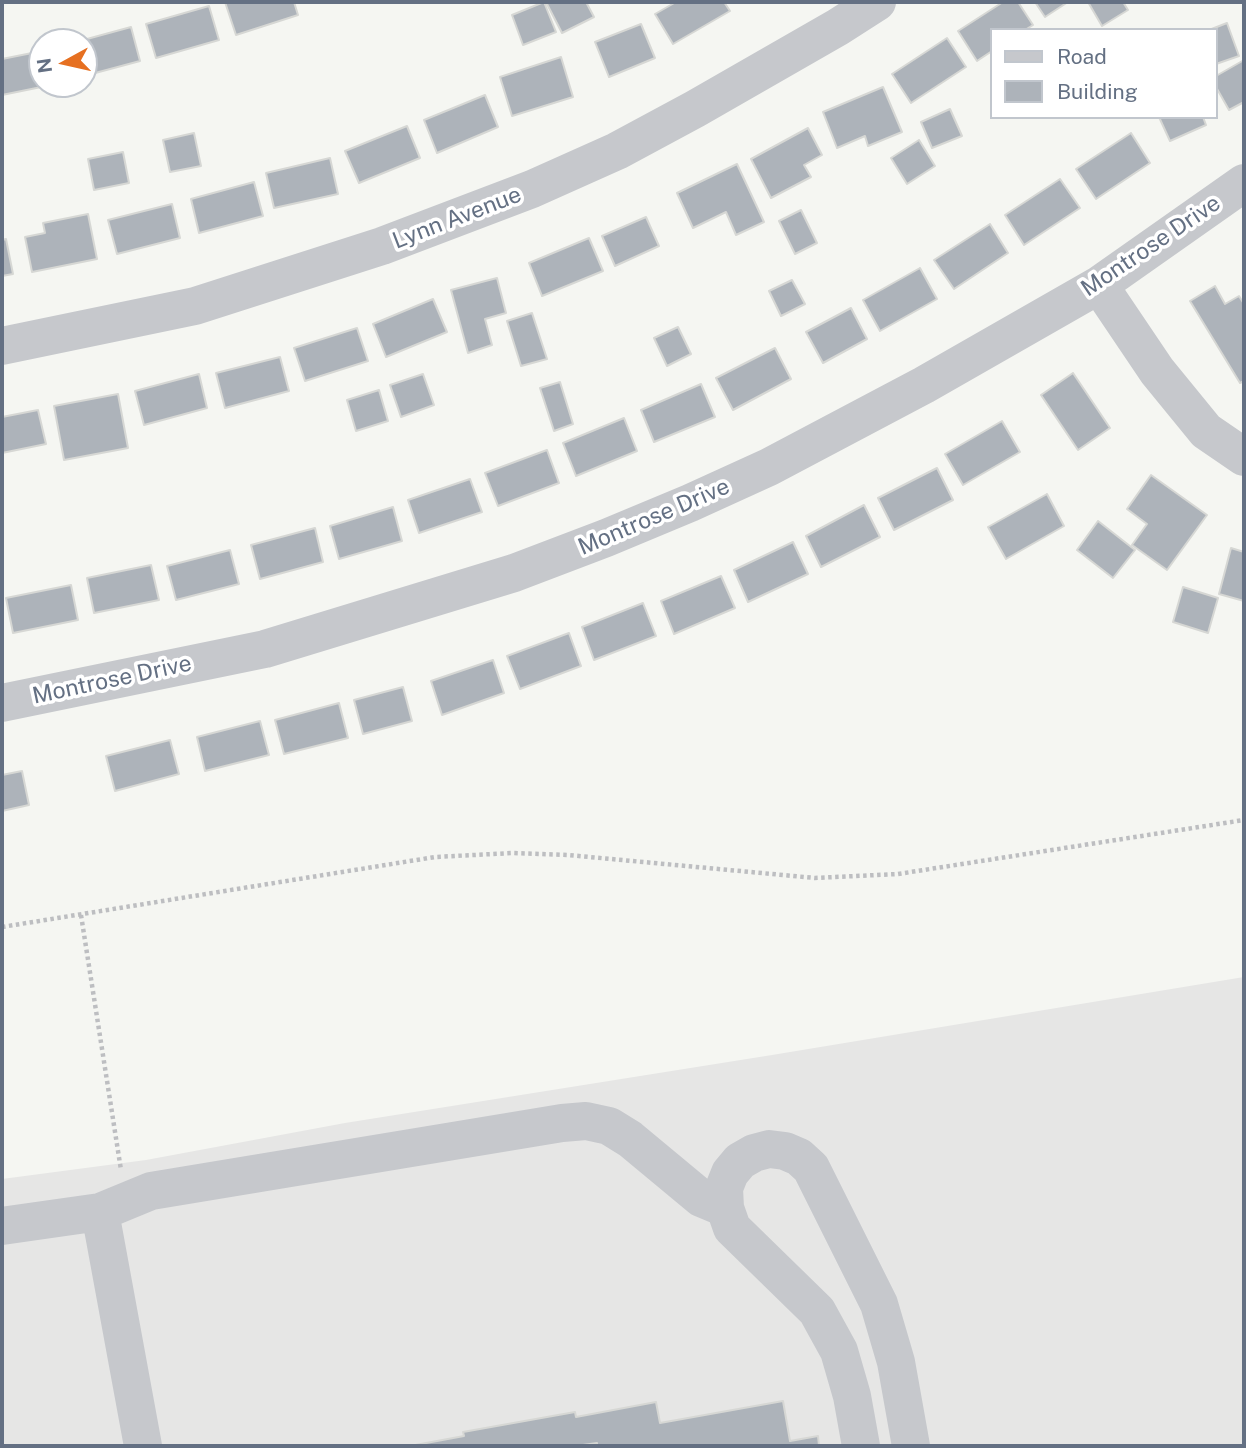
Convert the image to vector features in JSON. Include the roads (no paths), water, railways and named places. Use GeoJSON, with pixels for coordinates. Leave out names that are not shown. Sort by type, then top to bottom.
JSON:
{"type":"FeatureCollection","features":[{"type":"Feature","properties":{"kind":"street","name":"Lynn Avenue"},"geometry":{"type":"LineString","coordinates":[[2,346],[195,306],[382,246],[532,189],[617,151],[695,109],[877,2]]}},
{"type":"Feature","properties":{"kind":"street","name":"Montrose Drive"},"geometry":{"type":"LineString","coordinates":[[2,703],[265,649],[537,565],[678,508],[769,467],[924,386],[1099,285],[1244,183]]}},
{"type":"Feature","properties":{"kind":"street"},"geometry":{"type":"LineString","coordinates":[[1099,285],[1157,371],[1206,430],[1244,457]]}},
{"type":"Feature","properties":{"kind":"street"},"geometry":{"type":"LineString","coordinates":[[2,1226],[100,1212],[151,1191],[586,1121],[610,1126],[630,1139],[701,1198],[725,1208]]}},
{"type":"Feature","properties":{"kind":"street"},"geometry":{"type":"LineString","coordinates":[[861,1446],[852,1396],[839,1351],[817,1311],[732,1227],[725,1208],[724,1188],[730,1173],[740,1161],[754,1153],[769,1149],[785,1151],[799,1157],[811,1168],[879,1304],[896,1362],[911,1446]]}},
{"type":"Feature","properties":{"kind":"street"},"geometry":{"type":"LineString","coordinates":[[100,1212],[144,1446]]}}]}
